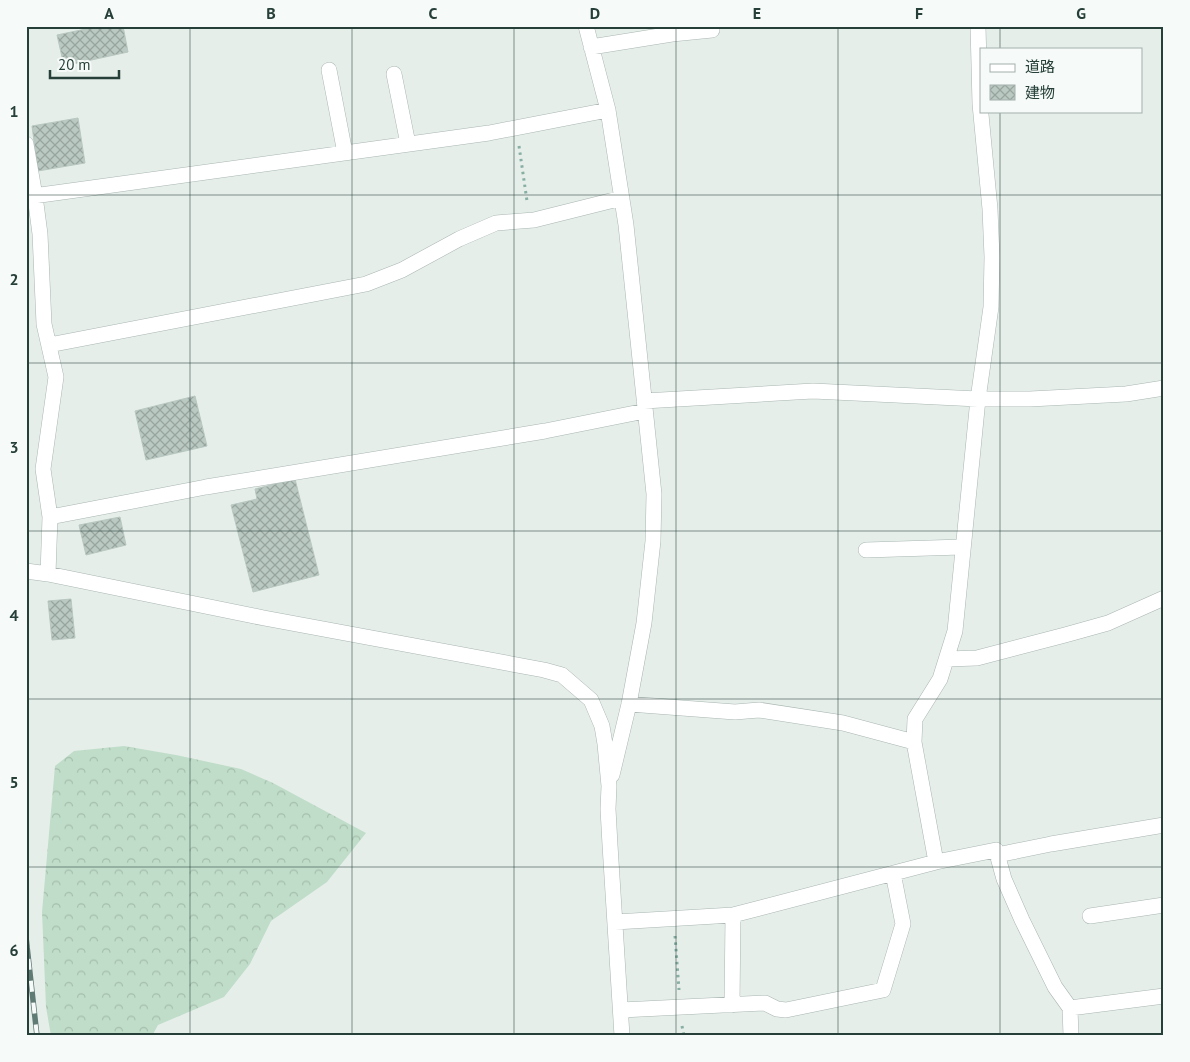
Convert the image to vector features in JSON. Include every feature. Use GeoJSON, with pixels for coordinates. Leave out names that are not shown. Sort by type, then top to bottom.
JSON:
{"type":"FeatureCollection","features":[{"type":"Feature","properties":{"kind":"street"},"geometry":{"type":"LineString","coordinates":[[586,26],[608,110],[622,198],[654,494],[654,541],[644,623],[629,704],[609,786]]}},
{"type":"Feature","properties":{"kind":"street"},"geometry":{"type":"LineString","coordinates":[[978,26],[980,104]]}},
{"type":"Feature","properties":{"kind":"street"},"geometry":{"type":"LineString","coordinates":[[591,47],[672,34],[712,30]]}},
{"type":"Feature","properties":{"kind":"street"},"geometry":{"type":"LineString","coordinates":[[329,70],[345,153]]}},
{"type":"Feature","properties":{"kind":"street"},"geometry":{"type":"LineString","coordinates":[[394,74],[408,144]]}},
{"type":"Feature","properties":{"kind":"street"},"geometry":{"type":"LineString","coordinates":[[31,196],[516,128],[608,110]]}},
{"type":"Feature","properties":{"kind":"street"},"geometry":{"type":"LineString","coordinates":[[936,862],[914,742],[915,719],[940,679],[955,631],[978,399],[991,307],[992,257],[990,209],[981,112]]}},
{"type":"Feature","properties":{"kind":"street"},"geometry":{"type":"LineString","coordinates":[[26,144],[31,196],[40,234],[44,324],[56,377],[43,469],[50,517],[48,574]]}},
{"type":"Feature","properties":{"kind":"street"},"geometry":{"type":"LineString","coordinates":[[49,345],[366,284],[402,270],[459,239],[496,224],[530,220],[622,198]]}},
{"type":"Feature","properties":{"kind":"street"},"geometry":{"type":"LineString","coordinates":[[50,517],[206,487],[465,445],[644,406],[813,391],[978,399],[1030,399],[1107,395],[1164,388]]}},
{"type":"Feature","properties":{"kind":"street"},"geometry":{"type":"LineString","coordinates":[[866,550],[962,547]]}},
{"type":"Feature","properties":{"kind":"street"},"geometry":{"type":"LineString","coordinates":[[26,572],[48,574],[264,618],[489,658],[562,675],[591,700],[602,726],[605,744],[609,786],[608,809],[622,1036]]}},
{"type":"Feature","properties":{"kind":"street"},"geometry":{"type":"LineString","coordinates":[[947,659],[978,658],[1065,635],[1108,622],[1164,598]]}},
{"type":"Feature","properties":{"kind":"street"},"geometry":{"type":"LineString","coordinates":[[629,704],[735,712],[759,710],[843,723],[914,742]]}},
{"type":"Feature","properties":{"kind":"street"},"geometry":{"type":"LineString","coordinates":[[615,922],[733,915],[936,862],[1164,825]]}},
{"type":"Feature","properties":{"kind":"street"},"geometry":{"type":"LineString","coordinates":[[996,853],[1004,879],[1022,920],[1055,987],[1070,1008],[1071,1036]]}},
{"type":"Feature","properties":{"kind":"street"},"geometry":{"type":"LineString","coordinates":[[621,1010],[765,1003],[777,1009],[786,1010],[883,990],[903,924],[893,873]]}},
{"type":"Feature","properties":{"kind":"street"},"geometry":{"type":"LineString","coordinates":[[1090,916],[1164,905]]}},
{"type":"Feature","properties":{"kind":"street"},"geometry":{"type":"LineString","coordinates":[[732,1005],[733,915]]}},
{"type":"Feature","properties":{"kind":"street"},"geometry":{"type":"LineString","coordinates":[[1070,1008],[1164,996]]}},
{"type":"Feature","properties":{"kind":"path"},"geometry":{"type":"LineString","coordinates":[[516,128],[530,220]]}},
{"type":"Feature","properties":{"kind":"path"},"geometry":{"type":"LineString","coordinates":[[673,918],[684,1036]]}},
{"type":"Feature","properties":{"kind":"green space"},"geometry":{"type":"Polygon","coordinates":[[[124,746],[241,769],[273,783],[366,833],[327,882],[271,921],[250,964],[224,997],[158,1025],[152,1036],[51,1036],[46,1007],[42,912],[55,766],[74,751],[124,746]]]}},
{"type":"Feature","properties":{"kind":"building"},"geometry":{"type":"Polygon","coordinates":[[[100,26],[123,26],[128,52],[64,66],[57,35],[100,26]]]}},
{"type":"Feature","properties":{"kind":"building"},"geometry":{"type":"Polygon","coordinates":[[[78,118],[85,163],[38,171],[32,126],[78,118]]]}},
{"type":"Feature","properties":{"kind":"building"},"geometry":{"type":"Polygon","coordinates":[[[195,396],[207,446],[146,460],[135,411],[195,396]]]}},
{"type":"Feature","properties":{"kind":"building"},"geometry":{"type":"Polygon","coordinates":[[[295,479],[319,575],[253,592],[231,505],[257,499],[255,489],[295,479]]]}},
{"type":"Feature","properties":{"kind":"building"},"geometry":{"type":"Polygon","coordinates":[[[120,517],[126,545],[86,555],[79,525],[120,517]]]}},
{"type":"Feature","properties":{"kind":"building"},"geometry":{"type":"Polygon","coordinates":[[[71,599],[75,638],[52,640],[48,601],[71,599]]]}},
{"type":"Feature","properties":{"kind":"railway"},"geometry":{"type":"LineString","coordinates":[[26,937],[37,1036]]}}]}
